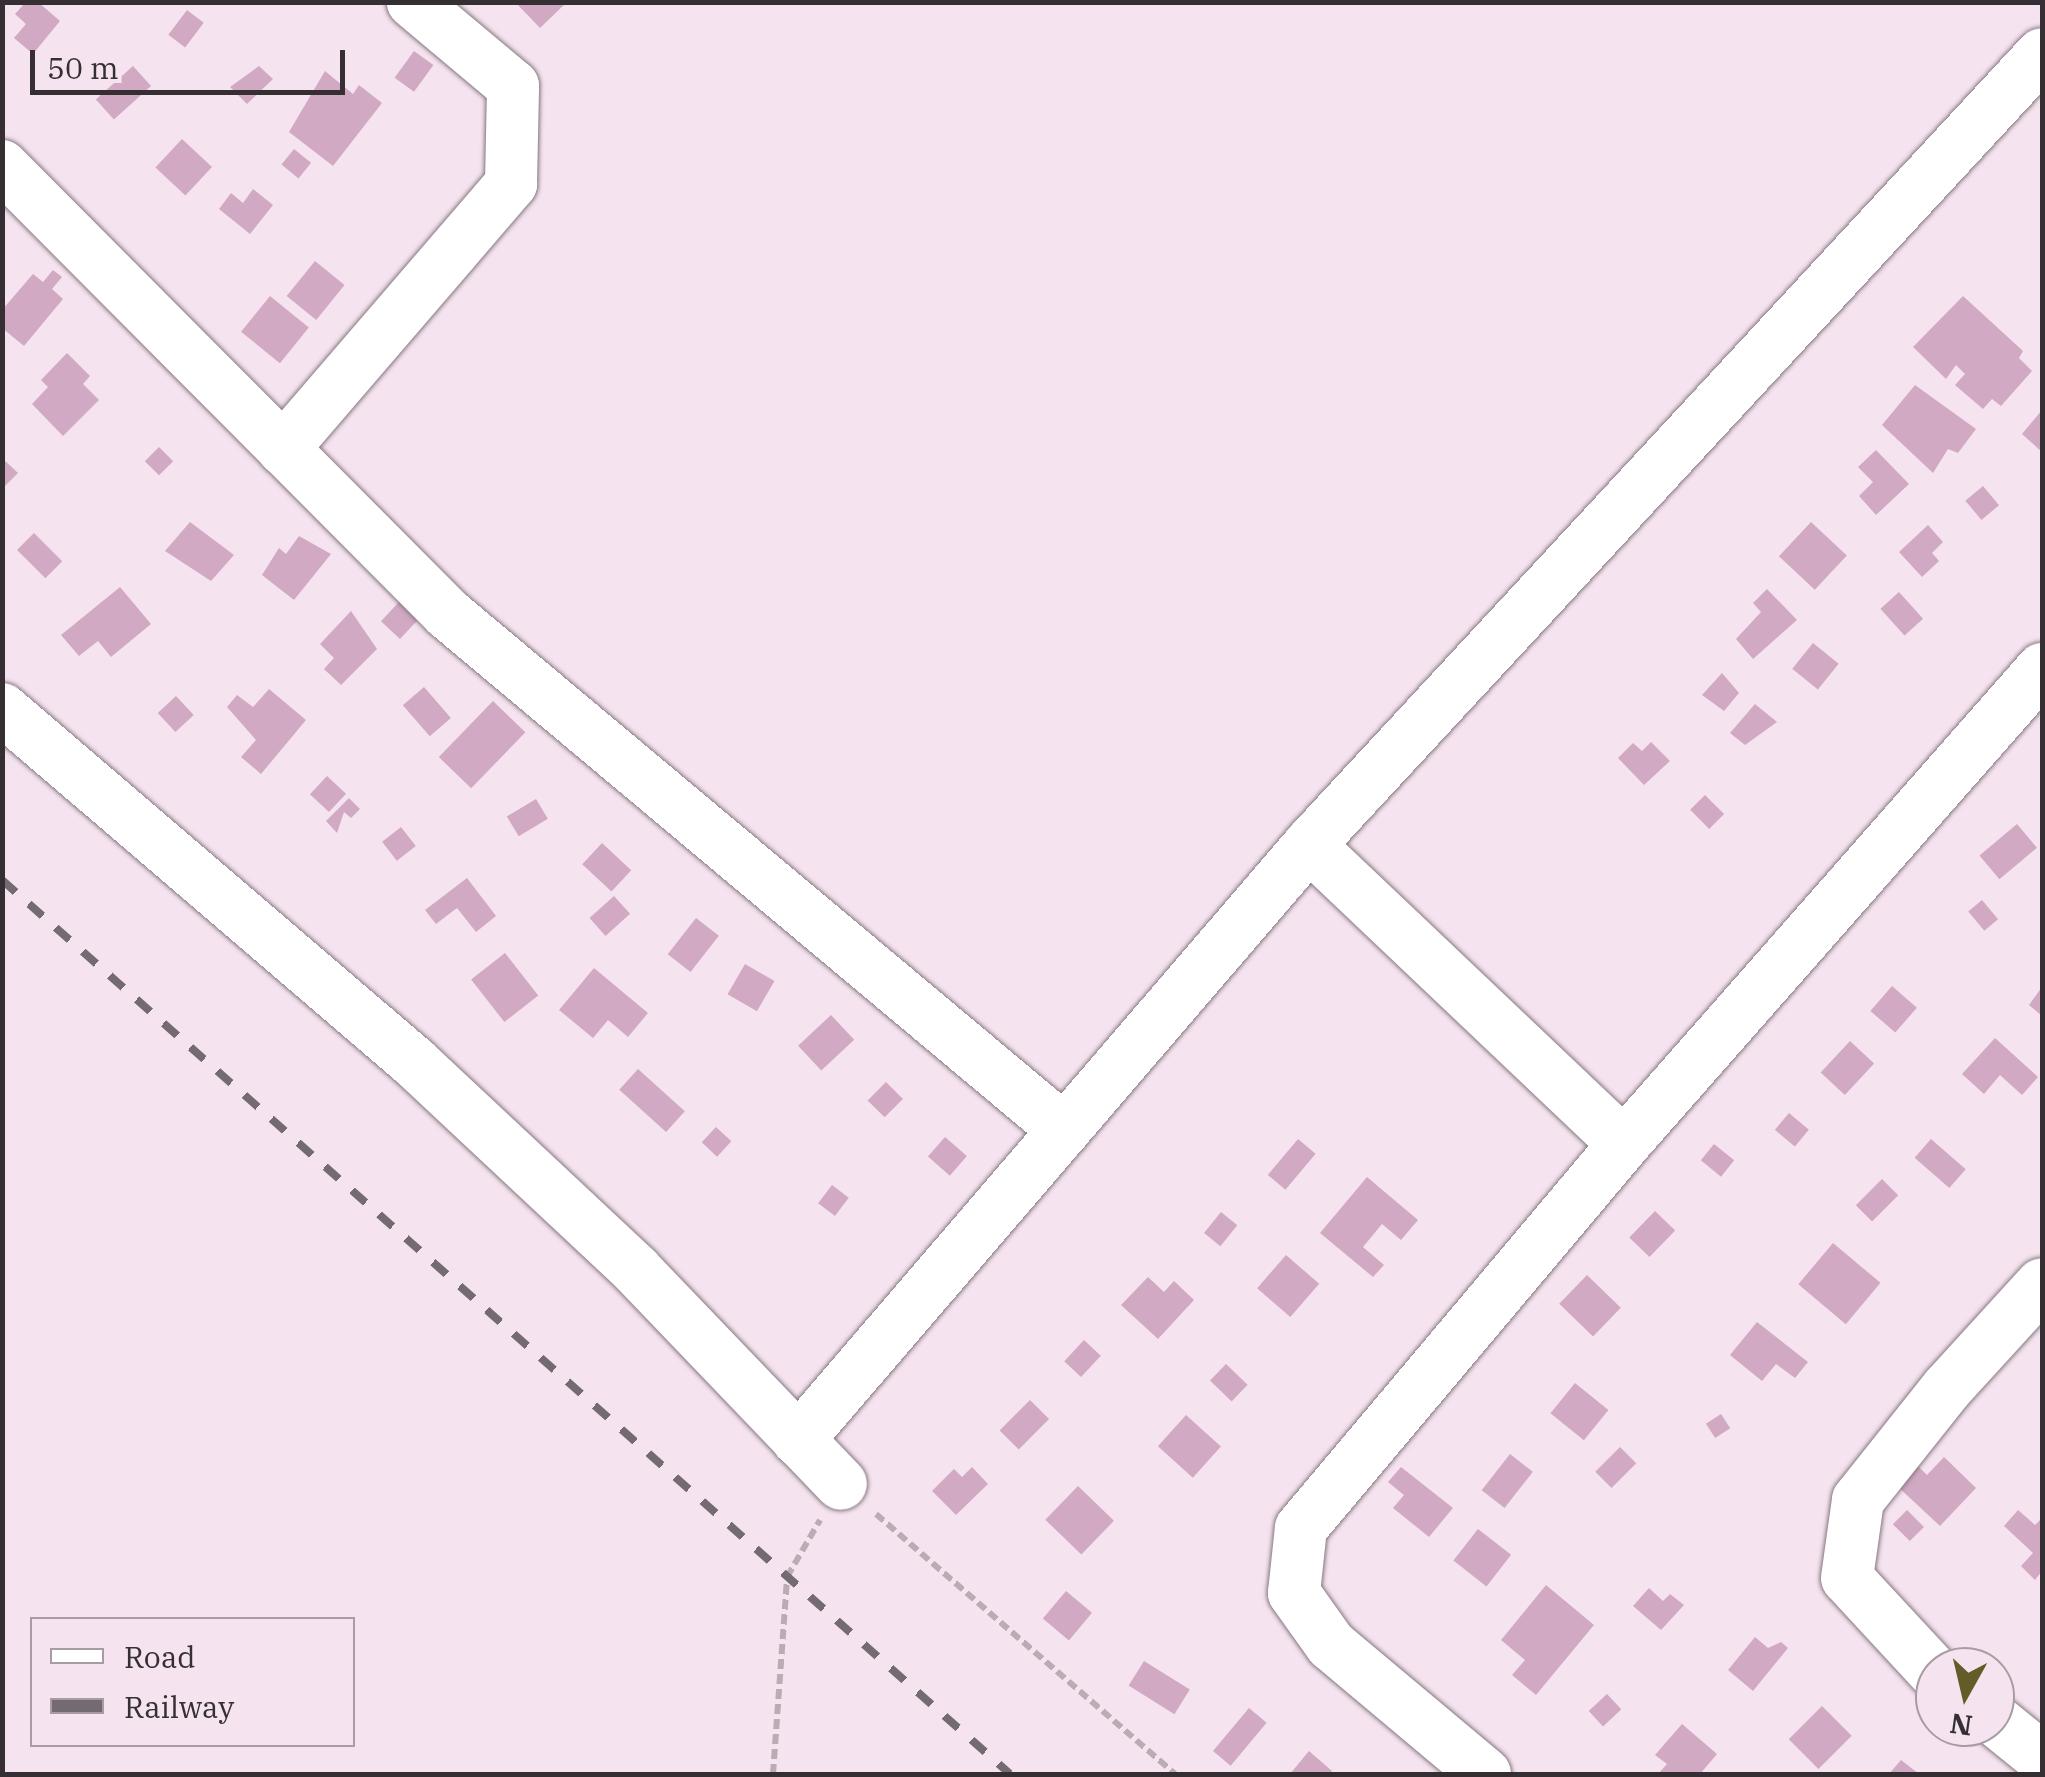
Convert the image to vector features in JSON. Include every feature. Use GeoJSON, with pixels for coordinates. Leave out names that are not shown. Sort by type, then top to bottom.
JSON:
{"type":"FeatureCollection","features":[{"type":"Feature","properties":{"kind":"street"},"geometry":{"type":"LineString","coordinates":[[284,449],[511,184],[513,86],[413,2]]}},
{"type":"Feature","properties":{"kind":"street"},"geometry":{"type":"LineString","coordinates":[[798,1440],[1309,845],[2033,86]]}},
{"type":"Feature","properties":{"kind":"street"},"geometry":{"type":"LineString","coordinates":[[2,166],[448,614],[1064,1130]]}},
{"type":"Feature","properties":{"kind":"street"},"geometry":{"type":"LineString","coordinates":[[1484,1774],[1331,1646],[1294,1593],[1301,1528],[1624,1144],[2042,669]]}},
{"type":"Feature","properties":{"kind":"street"},"geometry":{"type":"LineString","coordinates":[[2,709],[414,1062],[636,1270],[841,1484]]}},
{"type":"Feature","properties":{"kind":"street"},"geometry":{"type":"LineString","coordinates":[[1309,845],[1624,1144]]}},
{"type":"Feature","properties":{"kind":"street"},"geometry":{"type":"LineString","coordinates":[[1915,1652],[1846,1578],[1858,1500],[1948,1387],[2042,1284]]}},
{"type":"Feature","properties":{"kind":"street"},"geometry":{"type":"LineString","coordinates":[[2015,1736],[2042,1758]]}},
{"type":"Feature","properties":{"kind":"path"},"geometry":{"type":"LineString","coordinates":[[773,1774],[787,1577],[841,1484],[1175,1774]]}},
{"type":"Feature","properties":{"kind":"building"},"geometry":{"type":"Polygon","coordinates":[[[26,2],[38,2],[60,21],[33,54],[14,38],[26,24],[15,14],[26,2]]]}},
{"type":"Feature","properties":{"kind":"building"},"geometry":{"type":"Polygon","coordinates":[[[515,2],[567,2],[540,28],[515,2]]]}},
{"type":"Feature","properties":{"kind":"building"},"geometry":{"type":"Polygon","coordinates":[[[187,10],[204,23],[185,47],[168,35],[187,10]]]}},
{"type":"Feature","properties":{"kind":"building"},"geometry":{"type":"Polygon","coordinates":[[[414,51],[433,65],[414,92],[395,78],[414,51]]]}},
{"type":"Feature","properties":{"kind":"building"},"geometry":{"type":"Polygon","coordinates":[[[133,66],[151,86],[114,120],[96,99],[133,66]]]}},
{"type":"Feature","properties":{"kind":"building"},"geometry":{"type":"Polygon","coordinates":[[[259,66],[273,79],[247,104],[230,87],[259,66]]]}},
{"type":"Feature","properties":{"kind":"building"},"geometry":{"type":"Polygon","coordinates":[[[325,71],[353,94],[359,85],[382,103],[333,166],[289,132],[325,71]]]}},
{"type":"Feature","properties":{"kind":"building"},"geometry":{"type":"Polygon","coordinates":[[[182,139],[212,167],[185,195],[155,168],[182,139]]]}},
{"type":"Feature","properties":{"kind":"building"},"geometry":{"type":"Polygon","coordinates":[[[294,149],[311,163],[299,178],[281,165],[294,149]]]}},
{"type":"Feature","properties":{"kind":"building"},"geometry":{"type":"Polygon","coordinates":[[[253,189],[273,205],[250,234],[219,209],[231,193],[243,203],[253,189]]]}},
{"type":"Feature","properties":{"kind":"building"},"geometry":{"type":"Polygon","coordinates":[[[315,261],[345,285],[316,320],[287,296],[315,261]]]}},
{"type":"Feature","properties":{"kind":"building"},"geometry":{"type":"Polygon","coordinates":[[[53,270],[62,277],[52,289],[63,299],[24,346],[2,328],[2,310],[33,274],[43,282],[53,270]]]}},
{"type":"Feature","properties":{"kind":"building"},"geometry":{"type":"Polygon","coordinates":[[[270,296],[309,327],[280,363],[241,332],[270,296]]]}},
{"type":"Feature","properties":{"kind":"building"},"geometry":{"type":"Polygon","coordinates":[[[1963,296],[2023,351],[2019,358],[2032,371],[2001,406],[1992,399],[1983,409],[1955,385],[1965,374],[1956,365],[1946,379],[1913,347],[1963,296]]]}},
{"type":"Feature","properties":{"kind":"building"},"geometry":{"type":"Polygon","coordinates":[[[67,353],[90,376],[83,384],[99,400],[63,436],[32,404],[48,387],[41,380],[67,353]]]}},
{"type":"Feature","properties":{"kind":"building"},"geometry":{"type":"Polygon","coordinates":[[[1915,385],[1976,429],[1958,453],[1948,449],[1933,473],[1882,425],[1915,385]]]}},
{"type":"Feature","properties":{"kind":"building"},"geometry":{"type":"Polygon","coordinates":[[[2042,410],[2042,452],[2022,434],[2042,410]]]}},
{"type":"Feature","properties":{"kind":"building"},"geometry":{"type":"Polygon","coordinates":[[[159,447],[173,461],[159,475],[145,461],[159,447]]]}},
{"type":"Feature","properties":{"kind":"building"},"geometry":{"type":"Polygon","coordinates":[[[1876,450],[1909,484],[1876,515],[1859,496],[1873,482],[1858,467],[1876,450]]]}},
{"type":"Feature","properties":{"kind":"building"},"geometry":{"type":"Polygon","coordinates":[[[2,458],[18,473],[2,489],[2,458]]]}},
{"type":"Feature","properties":{"kind":"building"},"geometry":{"type":"Polygon","coordinates":[[[1983,486],[1999,505],[1981,520],[1965,501],[1983,486]]]}},
{"type":"Feature","properties":{"kind":"building"},"geometry":{"type":"Polygon","coordinates":[[[190,522],[234,555],[211,581],[165,551],[190,522]]]}},
{"type":"Feature","properties":{"kind":"building"},"geometry":{"type":"Polygon","coordinates":[[[1811,522],[1847,555],[1815,590],[1779,556],[1811,522]]]}},
{"type":"Feature","properties":{"kind":"building"},"geometry":{"type":"Polygon","coordinates":[[[1928,525],[1943,542],[1932,553],[1939,561],[1922,577],[1899,552],[1928,525]]]}},
{"type":"Feature","properties":{"kind":"building"},"geometry":{"type":"Polygon","coordinates":[[[34,533],[62,561],[45,578],[17,550],[34,533]]]}},
{"type":"Feature","properties":{"kind":"building"},"geometry":{"type":"Polygon","coordinates":[[[299,536],[331,554],[294,600],[262,575],[279,548],[286,554],[299,536]]]}},
{"type":"Feature","properties":{"kind":"building"},"geometry":{"type":"Polygon","coordinates":[[[120,587],[151,624],[111,657],[98,641],[79,656],[61,635],[120,587]]]}},
{"type":"Feature","properties":{"kind":"building"},"geometry":{"type":"Polygon","coordinates":[[[413,587],[432,605],[400,639],[381,621],[413,587]]]}},
{"type":"Feature","properties":{"kind":"building"},"geometry":{"type":"Polygon","coordinates":[[[1767,589],[1797,620],[1753,659],[1736,639],[1761,612],[1753,603],[1767,589]]]}},
{"type":"Feature","properties":{"kind":"building"},"geometry":{"type":"Polygon","coordinates":[[[1899,592],[1923,619],[1905,635],[1880,609],[1899,592]]]}},
{"type":"Feature","properties":{"kind":"building"},"geometry":{"type":"Polygon","coordinates":[[[351,611],[377,649],[341,685],[324,669],[334,658],[320,644],[351,611]]]}},
{"type":"Feature","properties":{"kind":"building"},"geometry":{"type":"Polygon","coordinates":[[[1813,643],[1839,664],[1818,689],[1792,669],[1813,643]]]}},
{"type":"Feature","properties":{"kind":"building"},"geometry":{"type":"Polygon","coordinates":[[[1722,673],[1739,693],[1724,711],[1702,695],[1722,673]]]}},
{"type":"Feature","properties":{"kind":"building"},"geometry":{"type":"Polygon","coordinates":[[[424,687],[451,718],[430,736],[403,705],[424,687]]]}},
{"type":"Feature","properties":{"kind":"building"},"geometry":{"type":"Polygon","coordinates":[[[269,689],[306,720],[261,774],[241,757],[256,740],[227,707],[237,695],[253,707],[269,689]]]}},
{"type":"Feature","properties":{"kind":"building"},"geometry":{"type":"Polygon","coordinates":[[[176,696],[194,715],[175,732],[158,713],[176,696]]]}},
{"type":"Feature","properties":{"kind":"building"},"geometry":{"type":"Polygon","coordinates":[[[493,701],[525,732],[471,788],[439,757],[493,701]]]}},
{"type":"Feature","properties":{"kind":"building"},"geometry":{"type":"Polygon","coordinates":[[[1755,704],[1777,722],[1745,745],[1730,733],[1755,704]]]}},
{"type":"Feature","properties":{"kind":"building"},"geometry":{"type":"Polygon","coordinates":[[[1651,742],[1670,761],[1644,785],[1618,758],[1633,743],[1642,751],[1651,742]]]}},
{"type":"Feature","properties":{"kind":"building"},"geometry":{"type":"Polygon","coordinates":[[[327,776],[346,794],[329,812],[310,794],[327,776]]]}},
{"type":"Feature","properties":{"kind":"building"},"geometry":{"type":"Polygon","coordinates":[[[1705,795],[1724,814],[1709,829],[1690,810],[1705,795]]]}},
{"type":"Feature","properties":{"kind":"building"},"geometry":{"type":"Polygon","coordinates":[[[349,798],[360,809],[351,818],[344,812],[337,833],[326,821],[349,798]]]}},
{"type":"Feature","properties":{"kind":"building"},"geometry":{"type":"Polygon","coordinates":[[[536,799],[548,819],[519,836],[507,817],[536,799]]]}},
{"type":"Feature","properties":{"kind":"building"},"geometry":{"type":"Polygon","coordinates":[[[2017,824],[2037,848],[1999,879],[1979,855],[2017,824]]]}},
{"type":"Feature","properties":{"kind":"building"},"geometry":{"type":"Polygon","coordinates":[[[401,827],[416,846],[397,861],[382,842],[401,827]]]}},
{"type":"Feature","properties":{"kind":"building"},"geometry":{"type":"Polygon","coordinates":[[[602,843],[631,870],[611,891],[582,864],[602,843]]]}},
{"type":"Feature","properties":{"kind":"building"},"geometry":{"type":"Polygon","coordinates":[[[467,878],[496,916],[476,932],[457,908],[436,924],[425,910],[467,878]]]}},
{"type":"Feature","properties":{"kind":"building"},"geometry":{"type":"Polygon","coordinates":[[[614,896],[630,914],[606,936],[589,918],[614,896]]]}},
{"type":"Feature","properties":{"kind":"building"},"geometry":{"type":"Polygon","coordinates":[[[1982,900],[1998,919],[1984,931],[1968,912],[1982,900]]]}},
{"type":"Feature","properties":{"kind":"building"},"geometry":{"type":"Polygon","coordinates":[[[696,918],[719,936],[691,972],[668,954],[696,918]]]}},
{"type":"Feature","properties":{"kind":"building"},"geometry":{"type":"Polygon","coordinates":[[[505,953],[538,996],[504,1022],[471,979],[505,953]]]}},
{"type":"Feature","properties":{"kind":"building"},"geometry":{"type":"Polygon","coordinates":[[[745,964],[774,981],[757,1011],[728,994],[745,964]]]}},
{"type":"Feature","properties":{"kind":"building"},"geometry":{"type":"Polygon","coordinates":[[[594,968],[648,1013],[628,1037],[608,1020],[593,1038],[559,1010],[594,968]]]}},
{"type":"Feature","properties":{"kind":"building"},"geometry":{"type":"Polygon","coordinates":[[[1892,986],[1917,1008],[1895,1033],[1870,1011],[1892,986]]]}},
{"type":"Feature","properties":{"kind":"building"},"geometry":{"type":"Polygon","coordinates":[[[2042,987],[2042,1016],[2029,1005],[2042,987]]]}},
{"type":"Feature","properties":{"kind":"building"},"geometry":{"type":"Polygon","coordinates":[[[831,1015],[854,1040],[821,1071],[798,1046],[831,1015]]]}},
{"type":"Feature","properties":{"kind":"building"},"geometry":{"type":"Polygon","coordinates":[[[1995,1038],[2038,1077],[2022,1095],[2000,1075],[1984,1094],[1962,1074],[1995,1038]]]}},
{"type":"Feature","properties":{"kind":"building"},"geometry":{"type":"Polygon","coordinates":[[[1850,1041],[1874,1064],[1845,1095],[1821,1072],[1850,1041]]]}},
{"type":"Feature","properties":{"kind":"building"},"geometry":{"type":"Polygon","coordinates":[[[638,1069],[685,1111],[666,1132],[619,1090],[638,1069]]]}},
{"type":"Feature","properties":{"kind":"building"},"geometry":{"type":"Polygon","coordinates":[[[886,1082],[903,1099],[885,1117],[868,1100],[886,1082]]]}},
{"type":"Feature","properties":{"kind":"building"},"geometry":{"type":"Polygon","coordinates":[[[1789,1113],[1809,1130],[1795,1147],[1775,1130],[1789,1113]]]}},
{"type":"Feature","properties":{"kind":"building"},"geometry":{"type":"Polygon","coordinates":[[[716,1127],[731,1141],[717,1157],[702,1142],[716,1127]]]}},
{"type":"Feature","properties":{"kind":"building"},"geometry":{"type":"Polygon","coordinates":[[[945,1137],[967,1156],[950,1176],[928,1157],[945,1137]]]}},
{"type":"Feature","properties":{"kind":"building"},"geometry":{"type":"Polygon","coordinates":[[[1298,1139],[1316,1154],[1285,1190],[1268,1175],[1298,1139]]]}},
{"type":"Feature","properties":{"kind":"building"},"geometry":{"type":"Polygon","coordinates":[[[1931,1139],[1966,1169],[1949,1188],[1915,1158],[1931,1139]]]}},
{"type":"Feature","properties":{"kind":"building"},"geometry":{"type":"Polygon","coordinates":[[[1714,1144],[1734,1160],[1721,1177],[1701,1160],[1714,1144]]]}},
{"type":"Feature","properties":{"kind":"building"},"geometry":{"type":"Polygon","coordinates":[[[1367,1177],[1418,1220],[1401,1240],[1382,1224],[1363,1247],[1384,1265],[1373,1277],[1320,1233],[1367,1177]]]}},
{"type":"Feature","properties":{"kind":"building"},"geometry":{"type":"Polygon","coordinates":[[[1882,1179],[1898,1195],[1872,1221],[1856,1205],[1882,1179]]]}},
{"type":"Feature","properties":{"kind":"building"},"geometry":{"type":"Polygon","coordinates":[[[832,1185],[849,1198],[835,1216],[818,1203],[832,1185]]]}},
{"type":"Feature","properties":{"kind":"building"},"geometry":{"type":"Polygon","coordinates":[[[1655,1211],[1675,1230],[1649,1257],[1629,1238],[1655,1211]]]}},
{"type":"Feature","properties":{"kind":"building"},"geometry":{"type":"Polygon","coordinates":[[[1221,1212],[1237,1225],[1220,1246],[1204,1233],[1221,1212]]]}},
{"type":"Feature","properties":{"kind":"building"},"geometry":{"type":"Polygon","coordinates":[[[1833,1243],[1880,1283],[1846,1324],[1798,1284],[1833,1243]]]}},
{"type":"Feature","properties":{"kind":"building"},"geometry":{"type":"Polygon","coordinates":[[[1286,1255],[1319,1284],[1290,1317],[1257,1288],[1286,1255]]]}},
{"type":"Feature","properties":{"kind":"building"},"geometry":{"type":"Polygon","coordinates":[[[1587,1275],[1621,1308],[1593,1336],[1559,1304],[1587,1275]]]}},
{"type":"Feature","properties":{"kind":"building"},"geometry":{"type":"Polygon","coordinates":[[[1148,1277],[1164,1292],[1174,1281],[1194,1300],[1158,1339],[1121,1305],[1148,1277]]]}},
{"type":"Feature","properties":{"kind":"building"},"geometry":{"type":"Polygon","coordinates":[[[1757,1322],[1808,1362],[1795,1378],[1776,1364],[1762,1381],[1730,1355],[1757,1322]]]}},
{"type":"Feature","properties":{"kind":"building"},"geometry":{"type":"Polygon","coordinates":[[[1084,1340],[1101,1356],[1081,1377],[1064,1361],[1084,1340]]]}},
{"type":"Feature","properties":{"kind":"building"},"geometry":{"type":"Polygon","coordinates":[[[1226,1364],[1248,1385],[1232,1401],[1210,1381],[1226,1364]]]}},
{"type":"Feature","properties":{"kind":"building"},"geometry":{"type":"Polygon","coordinates":[[[1575,1383],[1608,1410],[1584,1440],[1550,1413],[1575,1383]]]}},
{"type":"Feature","properties":{"kind":"building"},"geometry":{"type":"Polygon","coordinates":[[[1030,1400],[1049,1419],[1019,1449],[1000,1430],[1030,1400]]]}},
{"type":"Feature","properties":{"kind":"building"},"geometry":{"type":"Polygon","coordinates":[[[1721,1414],[1730,1428],[1715,1438],[1706,1424],[1721,1414]]]}},
{"type":"Feature","properties":{"kind":"building"},"geometry":{"type":"Polygon","coordinates":[[[1186,1415],[1221,1446],[1193,1478],[1158,1446],[1186,1415]]]}},
{"type":"Feature","properties":{"kind":"building"},"geometry":{"type":"Polygon","coordinates":[[[1620,1447],[1636,1463],[1612,1488],[1595,1472],[1620,1447]]]}},
{"type":"Feature","properties":{"kind":"building"},"geometry":{"type":"Polygon","coordinates":[[[1510,1454],[1533,1472],[1505,1508],[1482,1490],[1510,1454]]]}},
{"type":"Feature","properties":{"kind":"building"},"geometry":{"type":"Polygon","coordinates":[[[1944,1457],[1976,1488],[1940,1526],[1896,1485],[1916,1464],[1927,1475],[1944,1457]]]}},
{"type":"Feature","properties":{"kind":"building"},"geometry":{"type":"Polygon","coordinates":[[[972,1467],[988,1484],[956,1515],[932,1491],[954,1469],[962,1477],[972,1467]]]}},
{"type":"Feature","properties":{"kind":"building"},"geometry":{"type":"Polygon","coordinates":[[[1401,1467],[1453,1508],[1429,1537],[1393,1508],[1404,1495],[1388,1482],[1401,1467]]]}},
{"type":"Feature","properties":{"kind":"building"},"geometry":{"type":"Polygon","coordinates":[[[1078,1486],[1114,1521],[1081,1555],[1045,1520],[1078,1486]]]}},
{"type":"Feature","properties":{"kind":"building"},"geometry":{"type":"Polygon","coordinates":[[[1907,1510],[1924,1527],[1910,1541],[1893,1524],[1907,1510]]]}},
{"type":"Feature","properties":{"kind":"building"},"geometry":{"type":"Polygon","coordinates":[[[2018,1510],[2035,1525],[2042,1518],[2042,1571],[2035,1580],[2021,1566],[2033,1553],[2004,1526],[2018,1510]]]}},
{"type":"Feature","properties":{"kind":"building"},"geometry":{"type":"Polygon","coordinates":[[[1478,1529],[1511,1555],[1486,1586],[1453,1561],[1478,1529]]]}},
{"type":"Feature","properties":{"kind":"building"},"geometry":{"type":"Polygon","coordinates":[[[1546,1585],[1594,1625],[1536,1695],[1512,1675],[1525,1660],[1501,1640],[1546,1585]]]}},
{"type":"Feature","properties":{"kind":"building"},"geometry":{"type":"Polygon","coordinates":[[[1649,1588],[1663,1601],[1670,1594],[1684,1605],[1661,1630],[1633,1606],[1649,1588]]]}},
{"type":"Feature","properties":{"kind":"building"},"geometry":{"type":"Polygon","coordinates":[[[1066,1591],[1092,1613],[1069,1640],[1043,1619],[1066,1591]]]}},
{"type":"Feature","properties":{"kind":"building"},"geometry":{"type":"Polygon","coordinates":[[[1755,1637],[1768,1648],[1781,1642],[1788,1648],[1753,1691],[1728,1670],[1755,1637]]]}},
{"type":"Feature","properties":{"kind":"building"},"geometry":{"type":"Polygon","coordinates":[[[1144,1661],[1190,1690],[1174,1714],[1129,1686],[1144,1661]]]}},
{"type":"Feature","properties":{"kind":"building"},"geometry":{"type":"Polygon","coordinates":[[[1607,1694],[1621,1709],[1603,1726],[1589,1711],[1607,1694]]]}},
{"type":"Feature","properties":{"kind":"building"},"geometry":{"type":"Polygon","coordinates":[[[1822,1706],[1852,1736],[1818,1769],[1789,1739],[1822,1706]]]}},
{"type":"Feature","properties":{"kind":"building"},"geometry":{"type":"Polygon","coordinates":[[[1249,1708],[1267,1723],[1231,1766],[1213,1751],[1249,1708]]]}},
{"type":"Feature","properties":{"kind":"building"},"geometry":{"type":"Polygon","coordinates":[[[1682,1724],[1717,1754],[1700,1774],[1658,1774],[1667,1764],[1655,1755],[1682,1724]]]}},
{"type":"Feature","properties":{"kind":"building"},"geometry":{"type":"Polygon","coordinates":[[[1309,1751],[1332,1771],[1329,1774],[1290,1774],[1309,1751]]]}},
{"type":"Feature","properties":{"kind":"building"},"geometry":{"type":"Polygon","coordinates":[[[1901,1760],[1919,1774],[1889,1774],[1901,1760]]]}},
{"type":"Feature","properties":{"kind":"railway"},"geometry":{"type":"LineString","coordinates":[[2,880],[1010,1774]]}}]}
